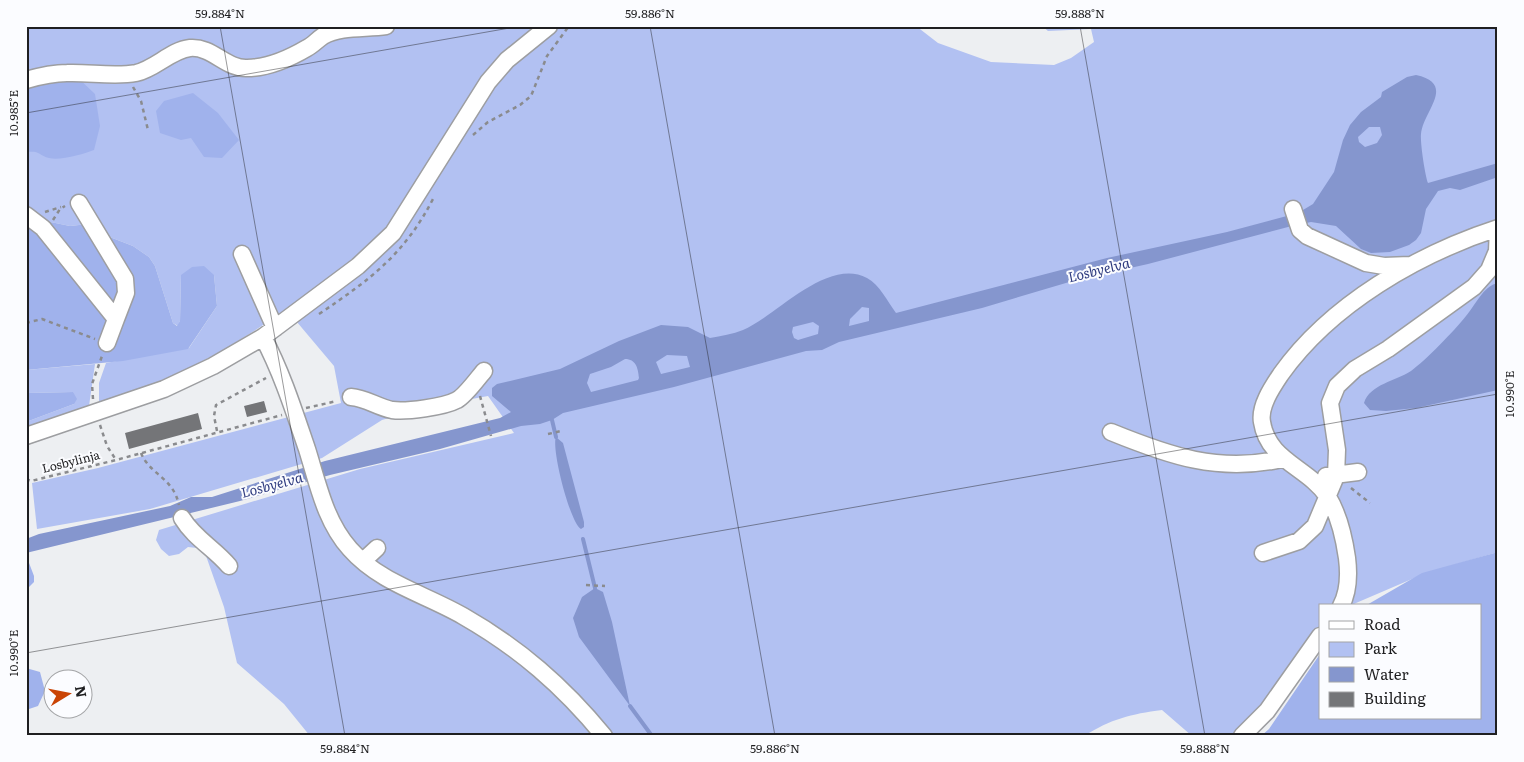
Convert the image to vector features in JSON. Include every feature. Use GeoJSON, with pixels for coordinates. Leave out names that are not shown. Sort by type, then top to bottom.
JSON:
{"type":"FeatureCollection","features":[{"type":"Feature","properties":{"kind":"street"},"geometry":{"type":"LineString","coordinates":[[26,80],[46,75],[67,73],[124,74],[148,70],[180,51],[191,48],[215,54],[234,66],[246,68],[260,66],[292,56],[309,47],[323,36],[344,30],[386,26]]}},
{"type":"Feature","properties":{"kind":"street"},"geometry":{"type":"LineString","coordinates":[[26,436],[164,389],[213,366],[269,332],[358,266],[393,233],[488,82],[507,60],[549,26]]}},
{"type":"Feature","properties":{"kind":"street"},"geometry":{"type":"LineString","coordinates":[[79,203],[125,279],[126,293],[123,304],[106,344]]}},
{"type":"Feature","properties":{"kind":"street"},"geometry":{"type":"LineString","coordinates":[[1293,209],[1300,230],[1307,236],[1366,263],[1384,266],[1410,266]]}},
{"type":"Feature","properties":{"kind":"street"},"geometry":{"type":"LineString","coordinates":[[26,215],[47,232],[116,319]]}},
{"type":"Feature","properties":{"kind":"street"},"geometry":{"type":"LineString","coordinates":[[1263,553],[1299,541],[1315,526],[1327,496],[1336,476],[1337,450],[1330,403],[1337,386],[1356,369],[1388,349],[1474,287],[1492,264],[1497,251],[1498,228],[1472,236],[1410,266],[1344,309],[1315,333],[1293,358],[1273,386],[1261,421],[1269,443],[1282,458],[1309,477],[1327,496],[1337,516],[1346,556],[1348,578],[1342,604]]}},
{"type":"Feature","properties":{"kind":"street"},"geometry":{"type":"LineString","coordinates":[[242,254],[316,481],[328,515],[336,530],[350,548],[381,575],[462,616],[548,676],[576,702],[604,736]]}},
{"type":"Feature","properties":{"kind":"street"},"geometry":{"type":"LineString","coordinates":[[351,397],[363,398],[389,410],[416,409],[458,400],[480,376]]}},
{"type":"Feature","properties":{"kind":"street"},"geometry":{"type":"LineString","coordinates":[[1111,432],[1162,453],[1209,464],[1260,464],[1282,458]]}},
{"type":"Feature","properties":{"kind":"street"},"geometry":{"type":"LineString","coordinates":[[1309,477],[1336,476],[1358,472]]}},
{"type":"Feature","properties":{"kind":"street"},"geometry":{"type":"LineString","coordinates":[[182,518],[194,534],[218,553],[230,566]]}},
{"type":"Feature","properties":{"kind":"street"},"geometry":{"type":"LineString","coordinates":[[363,561],[377,548]]}},
{"type":"Feature","properties":{"kind":"street"},"geometry":{"type":"LineString","coordinates":[[1242,736],[1267,711],[1319,637]]}},
{"type":"Feature","properties":{"kind":"path"},"geometry":{"type":"LineString","coordinates":[[124,74],[141,101],[148,130]]}},
{"type":"Feature","properties":{"kind":"path"},"geometry":{"type":"LineString","coordinates":[[47,232],[60,209],[79,203]]}},
{"type":"Feature","properties":{"kind":"path"},"geometry":{"type":"LineString","coordinates":[[26,323],[42,319],[106,344],[92,384],[95,413]]}},
{"type":"Feature","properties":{"kind":"path"},"geometry":{"type":"LineString","coordinates":[[217,431],[214,416],[216,406],[279,371]]}},
{"type":"Feature","properties":{"kind":"path"},"geometry":{"type":"LineString","coordinates":[[480,376],[491,436]]}},
{"type":"Feature","properties":{"kind":"path","name":"Losbylinja"},"geometry":{"type":"LineString","coordinates":[[26,479],[31,481],[116,460],[217,431],[351,397]]}},
{"type":"Feature","properties":{"kind":"path"},"geometry":{"type":"LineString","coordinates":[[102,429],[107,446],[116,460]]}},
{"type":"Feature","properties":{"kind":"path"},"geometry":{"type":"LineString","coordinates":[[548,434],[561,431]]}},
{"type":"Feature","properties":{"kind":"path"},"geometry":{"type":"LineString","coordinates":[[141,453],[144,461],[162,476],[178,498]]}},
{"type":"Feature","properties":{"kind":"path"},"geometry":{"type":"LineString","coordinates":[[1336,476],[1370,503]]}},
{"type":"Feature","properties":{"kind":"path"},"geometry":{"type":"LineString","coordinates":[[586,586],[605,586]]}},
{"type":"Feature","properties":{"kind":"green space"},"geometry":{"type":"Polygon","coordinates":[[[26,26],[916,26],[938,43],[991,62],[1054,65],[1071,58],[1094,42],[1091,29],[1048,31],[1042,26],[1498,26],[1498,552],[1426,573],[1354,604],[1319,604],[1319,630],[1256,719],[1236,736],[1192,736],[1162,710],[1122,718],[1103,725],[1084,736],[310,736],[284,704],[237,663],[224,607],[205,553],[197,548],[188,547],[179,554],[169,556],[161,549],[156,540],[159,530],[360,469],[514,433],[488,396],[423,408],[382,420],[322,458],[150,509],[37,529],[32,483],[98,468],[341,403],[334,366],[286,309],[250,334],[173,376],[111,400],[99,402],[99,383],[106,363],[189,348],[217,306],[214,275],[181,275],[180,321],[178,326],[173,323],[155,266],[149,257],[133,246],[102,234],[88,224],[70,226],[41,220],[26,228],[26,26]]]}},
{"type":"Feature","properties":{"kind":"green space"},"geometry":{"type":"Polygon","coordinates":[[[95,364],[89,406],[26,428],[26,422],[74,404],[73,392],[26,393],[26,370],[95,364]]]}},
{"type":"Feature","properties":{"kind":"shaded area"},"geometry":{"type":"Polygon","coordinates":[[[76,76],[95,94],[100,126],[94,150],[59,159],[45,157],[35,152],[26,152],[26,83],[76,76]]]}},
{"type":"Feature","properties":{"kind":"shaded area"},"geometry":{"type":"Polygon","coordinates":[[[193,93],[218,113],[239,140],[222,158],[204,157],[191,138],[181,140],[160,133],[156,111],[164,101],[193,93]]]}},
{"type":"Feature","properties":{"kind":"shaded area"},"geometry":{"type":"Polygon","coordinates":[[[41,220],[70,226],[88,224],[102,234],[133,246],[149,257],[155,266],[173,323],[177,326],[180,321],[181,275],[192,267],[204,266],[214,275],[217,306],[188,349],[123,361],[26,370],[26,228],[41,220]]]}},
{"type":"Feature","properties":{"kind":"shaded area"},"geometry":{"type":"Polygon","coordinates":[[[73,392],[77,399],[74,404],[26,422],[26,393],[73,392]]]}},
{"type":"Feature","properties":{"kind":"shaded area"},"geometry":{"type":"Polygon","coordinates":[[[1498,552],[1498,736],[1261,736],[1269,729],[1319,655],[1319,720],[1482,720],[1482,604],[1368,604],[1422,573],[1498,552]]]}},
{"type":"Feature","properties":{"kind":"shaded area"},"geometry":{"type":"Polygon","coordinates":[[[26,555],[34,576],[34,582],[26,590],[26,555]]]}},
{"type":"Feature","properties":{"kind":"shaded area"},"geometry":{"type":"Polygon","coordinates":[[[26,668],[40,672],[42,697],[38,706],[26,710],[26,668]]]}},
{"type":"Feature","properties":{"kind":"water","name":"Losbyelva"},"geometry":{"type":"Polygon","coordinates":[[[1416,75],[1428,79],[1434,85],[1436,92],[1421,134],[1428,183],[1498,163],[1498,177],[1460,190],[1450,188],[1438,191],[1426,209],[1421,233],[1416,240],[1409,245],[1390,252],[1371,253],[1361,249],[1336,226],[1311,222],[1288,227],[1148,264],[1076,280],[982,308],[839,342],[822,350],[806,351],[674,387],[563,413],[552,420],[540,424],[521,426],[440,449],[330,475],[240,501],[26,553],[26,539],[39,534],[170,506],[191,497],[212,497],[325,461],[500,418],[511,412],[492,396],[492,388],[497,384],[560,369],[619,341],[661,325],[688,327],[710,338],[743,330],[802,291],[835,275],[852,274],[872,281],[880,289],[896,313],[1107,258],[1227,232],[1298,213],[1313,204],[1334,172],[1343,140],[1350,125],[1361,112],[1381,97],[1382,92],[1407,77],[1416,75]],[[1369,127],[1358,137],[1359,142],[1365,147],[1377,143],[1382,135],[1380,127],[1369,127]],[[862,307],[850,319],[849,326],[869,321],[869,308],[862,307]],[[813,322],[793,327],[794,338],[798,340],[818,334],[819,326],[813,322]],[[667,355],[656,362],[661,374],[690,367],[687,356],[667,355]],[[629,359],[590,374],[587,383],[591,392],[638,380],[639,378],[634,362],[629,359]]]}},
{"type":"Feature","properties":{"kind":"water"},"geometry":{"type":"Polygon","coordinates":[[[1498,283],[1498,390],[1416,408],[1386,411],[1370,410],[1364,403],[1372,391],[1417,366],[1454,329],[1484,292],[1498,283]]]}},
{"type":"Feature","properties":{"kind":"water"},"geometry":{"type":"Polygon","coordinates":[[[556,437],[563,443],[584,522],[584,527],[581,529],[572,514],[562,485],[556,455],[556,437]]]}},
{"type":"Feature","properties":{"kind":"water"},"geometry":{"type":"Polygon","coordinates":[[[595,588],[603,592],[612,622],[630,706],[579,637],[573,618],[582,597],[595,588]]]}},
{"type":"Feature","properties":{"kind":"building"},"geometry":{"type":"Polygon","coordinates":[[[264,401],[267,412],[247,417],[244,406],[264,401]]]}},
{"type":"Feature","properties":{"kind":"building"},"geometry":{"type":"Polygon","coordinates":[[[198,413],[202,429],[129,449],[125,433],[198,413]]]}},
{"type":"Feature","properties":{"kind":"waterway"},"geometry":{"type":"LineString","coordinates":[[552,420],[556,437]]}},
{"type":"Feature","properties":{"kind":"waterway"},"geometry":{"type":"LineString","coordinates":[[583,539],[595,588]]}},
{"type":"Feature","properties":{"kind":"waterway"},"geometry":{"type":"LineString","coordinates":[[630,706],[652,736]]}}]}
